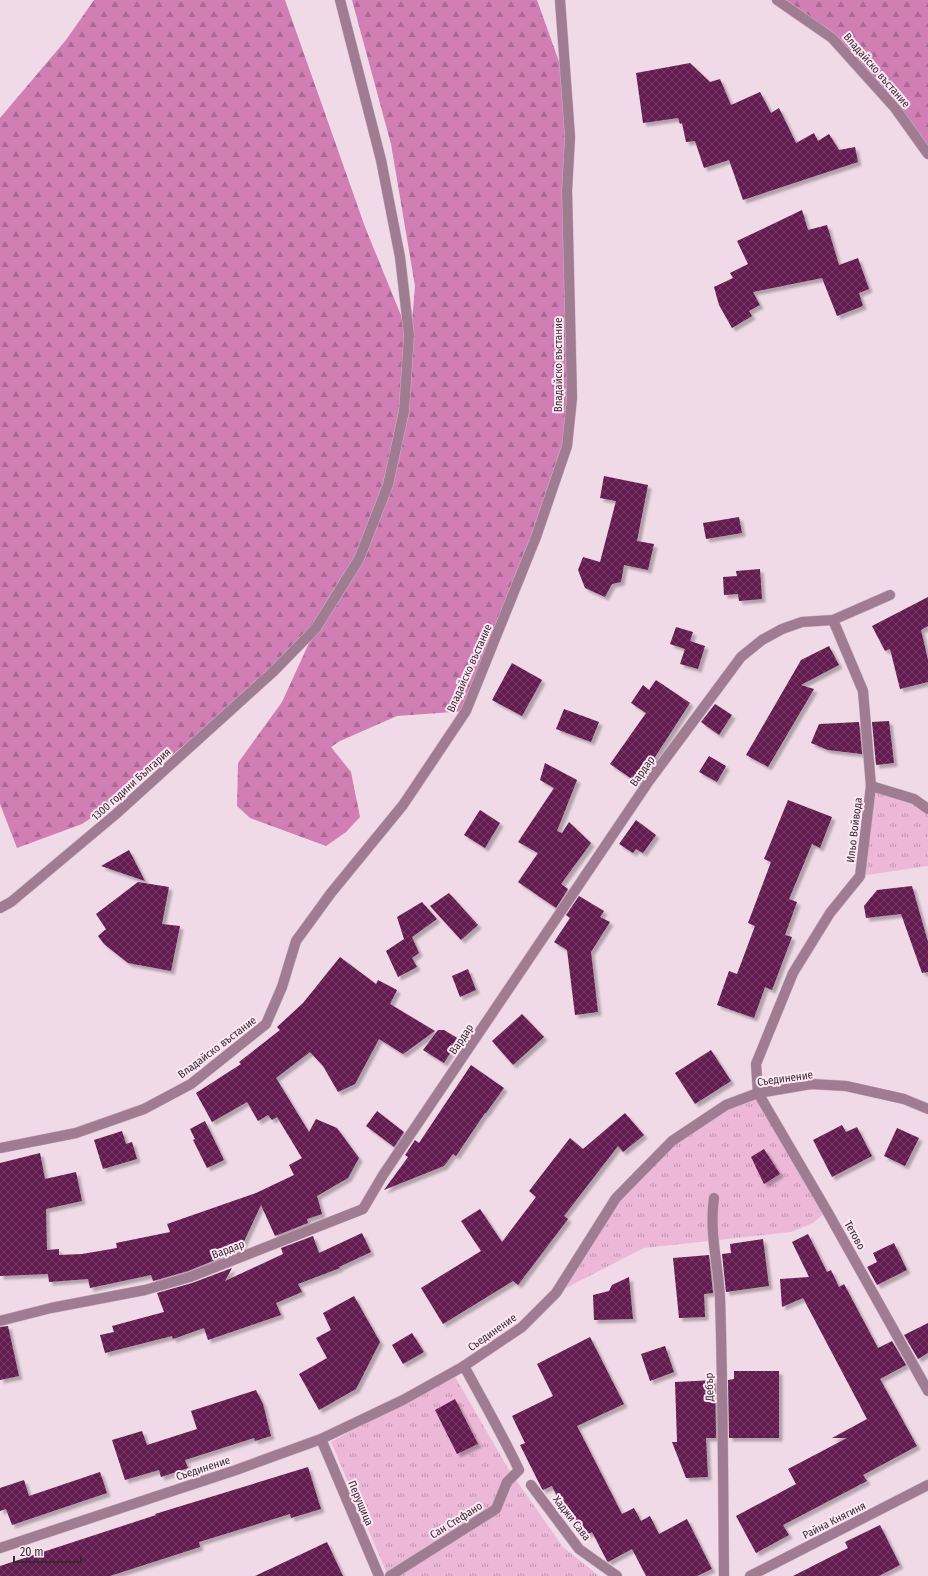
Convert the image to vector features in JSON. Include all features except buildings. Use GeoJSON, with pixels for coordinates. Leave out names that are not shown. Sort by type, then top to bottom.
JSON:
{"type":"FeatureCollection","features":[{"type":"Feature","properties":{"kind":"street","name":"1300 години България"},"geometry":{"type":"LineString","coordinates":[[0,908],[12,902],[116,814],[274,672],[316,628],[359,559],[388,485],[404,411],[409,335],[400,257],[381,160],[340,0]]}},
{"type":"Feature","properties":{"kind":"street","name":"Владайско въстание"},"geometry":{"type":"LineString","coordinates":[[0,1148],[76,1133],[144,1109],[191,1084],[266,1024],[282,987],[296,941],[331,893],[403,805],[466,711],[536,537],[567,446],[572,398],[567,191],[570,137],[560,0]]}},
{"type":"Feature","properties":{"kind":"street","name":"Владайско въстание"},"geometry":{"type":"LineString","coordinates":[[777,0],[832,38],[895,108],[928,154]]}},
{"type":"Feature","properties":{"kind":"street"},"geometry":{"type":"LineString","coordinates":[[833,620],[890,594]]}},
{"type":"Feature","properties":{"kind":"street","name":"Ильо Войвода"},"geometry":{"type":"LineString","coordinates":[[758,1093],[756,1064],[793,973],[830,913],[860,876],[871,786],[863,691],[833,620]]}},
{"type":"Feature","properties":{"kind":"street","name":"Вардар"},"geometry":{"type":"LineString","coordinates":[[0,1321],[51,1308],[145,1290],[190,1277],[363,1209],[383,1175],[649,781],[741,657],[762,640],[782,629],[802,622],[833,620]]}},
{"type":"Feature","properties":{"kind":"street"},"geometry":{"type":"LineString","coordinates":[[871,786],[914,799],[928,809]]}},
{"type":"Feature","properties":{"kind":"street","name":"Съединение"},"geometry":{"type":"LineString","coordinates":[[0,1548],[236,1470],[321,1439],[403,1400],[464,1366],[522,1327],[556,1293],[616,1198],[672,1141],[726,1105],[758,1093],[811,1084],[846,1086],[904,1099],[928,1109]]}},
{"type":"Feature","properties":{"kind":"street","name":"Тетово"},"geometry":{"type":"LineString","coordinates":[[758,1093],[827,1211],[928,1391]]}},
{"type":"Feature","properties":{"kind":"street","name":"Дебър"},"geometry":{"type":"LineString","coordinates":[[714,1198],[712,1213],[713,1240],[720,1296],[724,1576]]}},
{"type":"Feature","properties":{"kind":"street","name":"Сан Стефано"},"geometry":{"type":"LineString","coordinates":[[390,1576],[496,1509],[507,1482],[519,1470],[504,1436],[490,1415],[464,1366]]}},
{"type":"Feature","properties":{"kind":"street","name":"Перущица"},"geometry":{"type":"LineString","coordinates":[[321,1439],[379,1576]]}},
{"type":"Feature","properties":{"kind":"street","name":"Хаджи Сава"},"geometry":{"type":"LineString","coordinates":[[531,1485],[579,1549],[617,1576]]}},
{"type":"Feature","properties":{"kind":"street","name":"Райна Княгиня"},"geometry":{"type":"LineString","coordinates":[[750,1576],[928,1485]]}},
{"type":"Feature","properties":{"kind":"green space"},"geometry":{"type":"Polygon","coordinates":[[[94,0],[285,0],[365,227],[409,335],[407,382],[415,286],[391,144],[352,0],[537,0],[567,84],[570,137],[567,446],[466,711],[397,716],[340,741],[331,747],[351,772],[360,817],[346,832],[326,846],[250,818],[237,806],[238,763],[282,702],[315,630],[274,671],[119,799],[82,824],[17,848],[0,804],[0,118],[66,40],[94,0]]]}},
{"type":"Feature","properties":{"kind":"green space"},"geometry":{"type":"Polygon","coordinates":[[[777,0],[928,0],[928,154],[832,38],[777,0]]]}},
{"type":"Feature","properties":{"kind":"green space"},"geometry":{"type":"Polygon","coordinates":[[[871,786],[928,809],[928,866],[860,876],[871,786]]]}},
{"type":"Feature","properties":{"kind":"green space"},"geometry":{"type":"Polygon","coordinates":[[[758,1093],[827,1211],[813,1223],[791,1232],[644,1248],[556,1293],[616,1198],[672,1141],[758,1093]]]}},
{"type":"Feature","properties":{"kind":"green space"},"geometry":{"type":"Polygon","coordinates":[[[454,1375],[509,1470],[563,1547],[599,1576],[388,1576],[331,1442],[454,1375]]]}}]}
